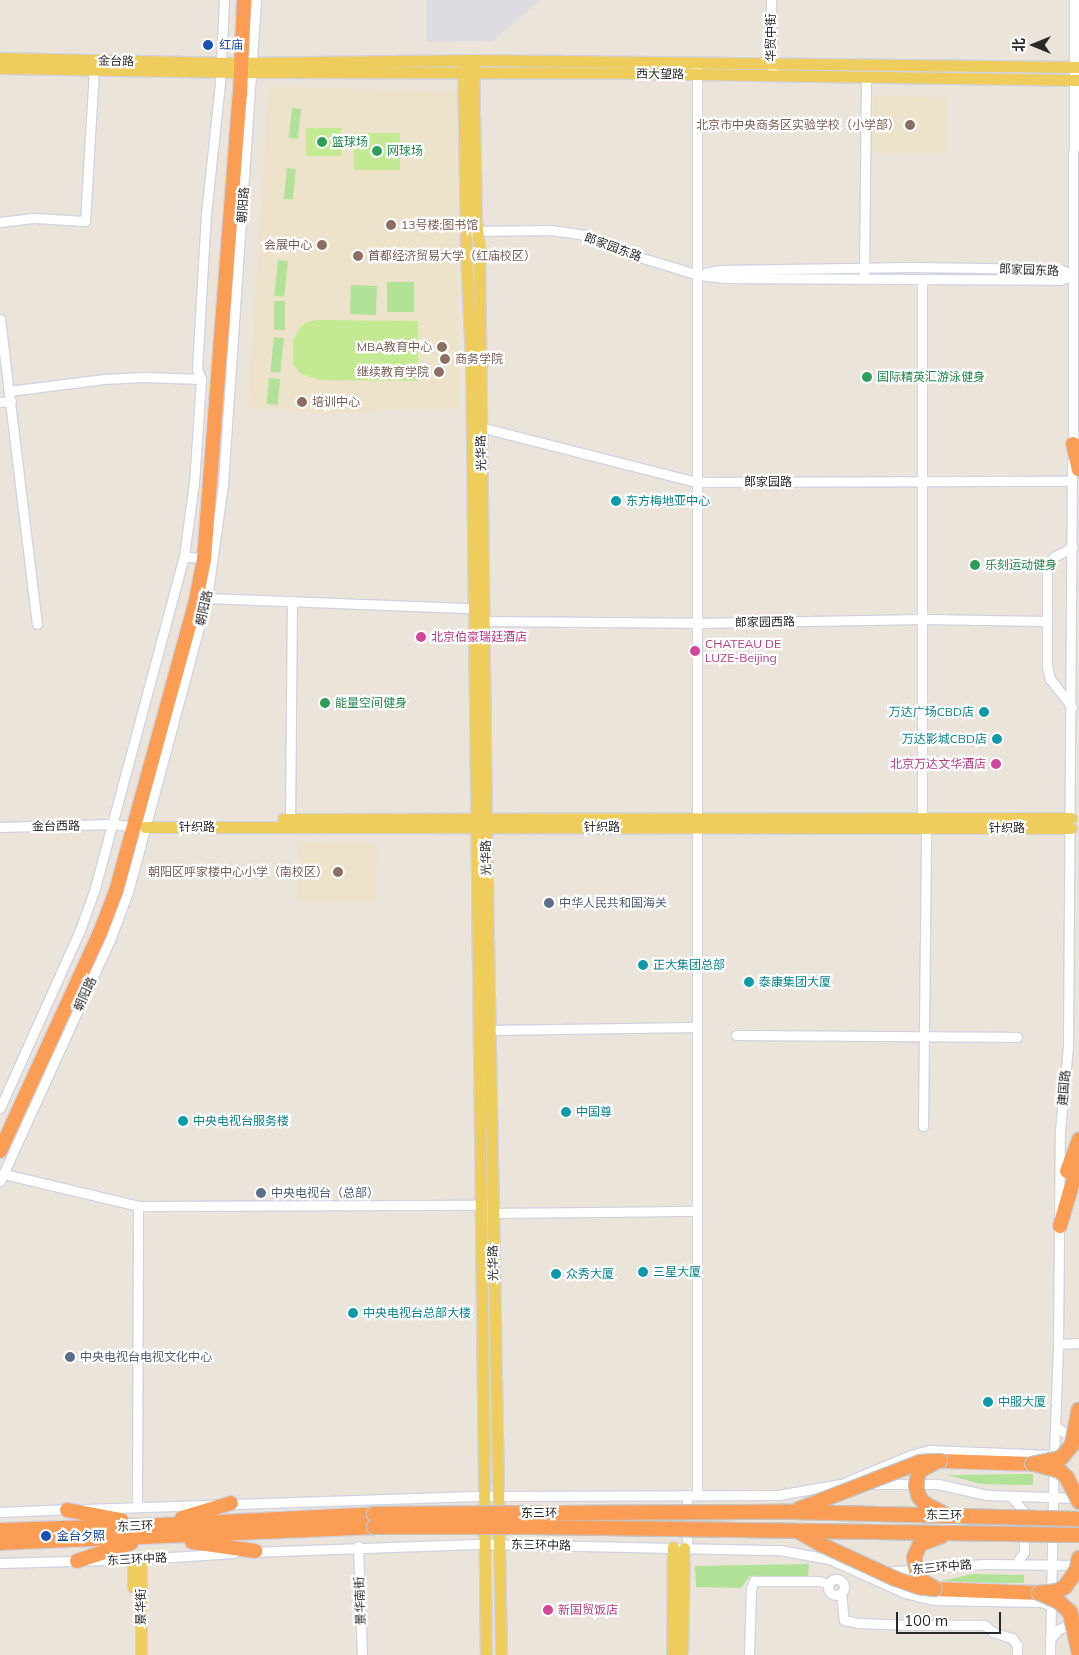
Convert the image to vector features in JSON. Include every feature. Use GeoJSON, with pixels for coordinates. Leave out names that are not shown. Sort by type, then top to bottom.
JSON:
{"type":"FeatureCollection","features":[{"type":"Feature","properties":{"kind":"highway","name":"朝阳路"},"geometry":{"type":"LineString","coordinates":[[236,0],[237,68]]}},
{"type":"Feature","properties":{"kind":"highway","name":"朝阳路"},"geometry":{"type":"LineString","coordinates":[[0,1151],[99,935],[116,891],[195,605],[244,0]]}},
{"type":"Feature","properties":{"kind":"highway"},"geometry":{"type":"LineString","coordinates":[[1073,444],[1076,475]]}},
{"type":"Feature","properties":{"kind":"highway","name":"朝阳路"},"geometry":{"type":"LineString","coordinates":[[0,1133],[92,933],[133,824]]}},
{"type":"Feature","properties":{"kind":"highway"},"geometry":{"type":"LineString","coordinates":[[1060,1191],[1079,1138]]}},
{"type":"Feature","properties":{"kind":"highway"},"geometry":{"type":"LineString","coordinates":[[1060,1226],[1079,1161]]}},
{"type":"Feature","properties":{"kind":"highway"},"geometry":{"type":"LineString","coordinates":[[1032,1464],[1061,1458],[1072,1445],[1079,1410]]}},
{"type":"Feature","properties":{"kind":"highway"},"geometry":{"type":"LineString","coordinates":[[940,1461],[927,1466],[918,1474],[916,1486],[919,1497],[930,1509],[964,1516]]}},
{"type":"Feature","properties":{"kind":"highway"},"geometry":{"type":"LineString","coordinates":[[793,1512],[920,1462],[940,1461],[1032,1464],[1060,1471],[1067,1478],[1079,1502]]}},
{"type":"Feature","properties":{"kind":"highway"},"geometry":{"type":"LineString","coordinates":[[77,1561],[231,1503]]}},
{"type":"Feature","properties":{"kind":"highway"},"geometry":{"type":"LineString","coordinates":[[67,1510],[153,1531],[255,1551]]}},
{"type":"Feature","properties":{"kind":"highway","name":"东三环"},"geometry":{"type":"LineString","coordinates":[[0,1543],[153,1531],[374,1520],[793,1512],[1079,1519]]}},
{"type":"Feature","properties":{"kind":"highway","name":"东三环"},"geometry":{"type":"LineString","coordinates":[[374,1520],[797,1531],[1079,1535]]}},
{"type":"Feature","properties":{"kind":"highway","name":"东三环"},"geometry":{"type":"LineString","coordinates":[[0,1530],[153,1531]]}},
{"type":"Feature","properties":{"kind":"highway"},"geometry":{"type":"LineString","coordinates":[[797,1531],[822,1545],[896,1579],[919,1587],[936,1589],[1038,1593],[1057,1591],[1065,1587],[1076,1569],[1079,1558]]}},
{"type":"Feature","properties":{"kind":"highway"},"geometry":{"type":"LineString","coordinates":[[936,1589],[923,1583],[916,1574],[914,1558],[916,1550],[920,1544],[930,1540],[964,1533]]}},
{"type":"Feature","properties":{"kind":"highway"},"geometry":{"type":"LineString","coordinates":[[1038,1593],[1059,1602],[1070,1612],[1078,1654]]}},
{"type":"Feature","properties":{"kind":"highway"},"geometry":{"type":"LineString","coordinates":[[1078,1654],[1079,1620]]}},
{"type":"Feature","properties":{"kind":"main road","name":"金台路"},"geometry":{"type":"LineString","coordinates":[[0,58],[237,68]]}},
{"type":"Feature","properties":{"kind":"main road","name":"西大望路"},"geometry":{"type":"LineString","coordinates":[[237,68],[697,62],[1076,66]]}},
{"type":"Feature","properties":{"kind":"main road","name":"西大望路"},"geometry":{"type":"LineString","coordinates":[[468,66],[697,75],[1077,81]]}},
{"type":"Feature","properties":{"kind":"main road","name":"光华路"},"geometry":{"type":"LineString","coordinates":[[468,66],[482,621],[480,1205],[486,1655]]}},
{"type":"Feature","properties":{"kind":"main road","name":"金台路"},"geometry":{"type":"LineString","coordinates":[[0,68],[94,70],[237,68]]}},
{"type":"Feature","properties":{"kind":"main road","name":"光华路"},"geometry":{"type":"LineString","coordinates":[[476,426],[472,608],[489,1030],[501,1655]]}},
{"type":"Feature","properties":{"kind":"main road","name":"针织路"},"geometry":{"type":"LineString","coordinates":[[133,824],[481,822],[1071,823]]}},
{"type":"Feature","properties":{"kind":"main road"},"geometry":{"type":"LineString","coordinates":[[672,1655],[681,1548]]}},
{"type":"Feature","properties":{"kind":"main road"},"geometry":{"type":"LineString","coordinates":[[681,1548],[682,1655]]}},
{"type":"Feature","properties":{"kind":"main road","name":"景华街"},"geometry":{"type":"LineString","coordinates":[[134,1655],[137,1559]]}},
{"type":"Feature","properties":{"kind":"main road","name":"景华街"},"geometry":{"type":"LineString","coordinates":[[137,1559],[141,1655]]}},
{"type":"Feature","properties":{"kind":"street","name":"朝阳路"},"geometry":{"type":"LineString","coordinates":[[224,0],[237,68]]}},
{"type":"Feature","properties":{"kind":"street","name":"朝阳路"},"geometry":{"type":"LineString","coordinates":[[0,1108],[80,930],[133,824],[207,598],[199,559],[194,483],[201,379],[197,369],[206,214],[237,68],[256,0]]}},
{"type":"Feature","properties":{"kind":"street","name":"华贸中街"},"geometry":{"type":"LineString","coordinates":[[771,0],[772,76]]}},
{"type":"Feature","properties":{"kind":"street"},"geometry":{"type":"LineString","coordinates":[[1073,444],[1073,275],[1077,81],[1076,5]]}},
{"type":"Feature","properties":{"kind":"street"},"geometry":{"type":"LineString","coordinates":[[697,62],[697,1495]]}},
{"type":"Feature","properties":{"kind":"street"},"geometry":{"type":"LineString","coordinates":[[0,222],[35,218],[85,221],[94,70]]}},
{"type":"Feature","properties":{"kind":"street"},"geometry":{"type":"LineString","coordinates":[[864,279],[866,77]]}},
{"type":"Feature","properties":{"kind":"street","name":"郎家园东路"},"geometry":{"type":"LineString","coordinates":[[472,230],[551,230],[586,235],[629,254],[698,275],[725,278],[1060,280],[1073,275]]}},
{"type":"Feature","properties":{"kind":"street","name":"郎家园东路"},"geometry":{"type":"LineString","coordinates":[[698,275],[721,270],[864,268],[1060,269],[1073,275]]}},
{"type":"Feature","properties":{"kind":"street"},"geometry":{"type":"LineString","coordinates":[[922,279],[923,1126]]}},
{"type":"Feature","properties":{"kind":"street"},"geometry":{"type":"LineString","coordinates":[[0,319],[37,624]]}},
{"type":"Feature","properties":{"kind":"street"},"geometry":{"type":"LineString","coordinates":[[9,391],[104,379],[143,377],[201,379]]}},
{"type":"Feature","properties":{"kind":"street"},"geometry":{"type":"LineString","coordinates":[[0,402],[11,401]]}},
{"type":"Feature","properties":{"kind":"street","name":"郎家园路"},"geometry":{"type":"LineString","coordinates":[[476,426],[696,482],[922,481],[1076,475]]}},
{"type":"Feature","properties":{"kind":"street","name":"建国路"},"geometry":{"type":"LineString","coordinates":[[1050,1655],[1058,1344],[1060,1131],[1068,1046],[1072,547],[1076,475]]}},
{"type":"Feature","properties":{"kind":"street"},"geometry":{"type":"LineString","coordinates":[[1072,547],[1054,557],[1047,565],[1047,667],[1050,680],[1072,707]]}},
{"type":"Feature","properties":{"kind":"street","name":"朝阳路"},"geometry":{"type":"LineString","coordinates":[[2,1178],[110,940],[128,892],[133,824],[199,559]]}},
{"type":"Feature","properties":{"kind":"street"},"geometry":{"type":"LineString","coordinates":[[207,598],[472,608]]}},
{"type":"Feature","properties":{"kind":"street"},"geometry":{"type":"LineString","coordinates":[[290,823],[292,601]]}},
{"type":"Feature","properties":{"kind":"street","name":"郎家园西路"},"geometry":{"type":"LineString","coordinates":[[482,621],[697,623],[923,619],[1047,621]]}},
{"type":"Feature","properties":{"kind":"street","name":"金台西路"},"geometry":{"type":"LineString","coordinates":[[0,827],[133,824]]}},
{"type":"Feature","properties":{"kind":"street"},"geometry":{"type":"LineString","coordinates":[[489,1030],[697,1027]]}},
{"type":"Feature","properties":{"kind":"street"},"geometry":{"type":"LineString","coordinates":[[736,1034],[1017,1037]]}},
{"type":"Feature","properties":{"kind":"street"},"geometry":{"type":"LineString","coordinates":[[2,1178],[138,1206],[480,1205]]}},
{"type":"Feature","properties":{"kind":"street"},"geometry":{"type":"LineString","coordinates":[[137,1507],[138,1206]]}},
{"type":"Feature","properties":{"kind":"street"},"geometry":{"type":"LineString","coordinates":[[492,1213],[697,1211]]}},
{"type":"Feature","properties":{"kind":"street"},"geometry":{"type":"LineString","coordinates":[[1058,1344],[1079,1343]]}},
{"type":"Feature","properties":{"kind":"street"},"geometry":{"type":"LineString","coordinates":[[1055,1426],[1066,1433],[1079,1433]]}},
{"type":"Feature","properties":{"kind":"street"},"geometry":{"type":"LineString","coordinates":[[841,1484],[912,1455],[930,1450],[1054,1455]]}},
{"type":"Feature","properties":{"kind":"street"},"geometry":{"type":"LineString","coordinates":[[0,1512],[483,1496],[778,1495],[841,1484],[938,1484],[987,1495],[1079,1498]]}},
{"type":"Feature","properties":{"kind":"street"},"geometry":{"type":"LineString","coordinates":[[681,1548],[687,1495]]}},
{"type":"Feature","properties":{"kind":"street"},"geometry":{"type":"LineString","coordinates":[[1011,1496],[1024,1512],[1024,1552],[1016,1564]]}},
{"type":"Feature","properties":{"kind":"street","name":"东三环中路"},"geometry":{"type":"LineString","coordinates":[[0,1563],[137,1559],[358,1546],[500,1544],[780,1550],[829,1559],[864,1574],[984,1564],[1079,1565]]}},
{"type":"Feature","properties":{"kind":"street","name":"景华南街"},"geometry":{"type":"LineString","coordinates":[[358,1546],[362,1655]]}},
{"type":"Feature","properties":{"kind":"street"},"geometry":{"type":"LineString","coordinates":[[864,1574],[905,1593],[934,1600],[1041,1602],[1052,1606]]}},
{"type":"Feature","properties":{"kind":"street"},"geometry":{"type":"LineString","coordinates":[[749,1655],[751,1588],[754,1582],[819,1581],[829,1584],[828,1589],[831,1594],[841,1593],[844,1620],[858,1623],[910,1625],[984,1625],[992,1632],[1012,1638],[1017,1646],[1017,1655]]}},
{"type":"Feature","properties":{"kind":"street"},"geometry":{"type":"LineString","coordinates":[[1050,1639],[1059,1629],[1067,1626],[1079,1626]]}},
{"type":"Feature","properties":{"kind":"shaded area"},"geometry":{"type":"Polygon","coordinates":[[[427,0],[540,0],[493,41],[427,42],[427,0]]]}},
{"type":"Feature","properties":{"kind":"shaded area","name":"首都经济贸易大学（红庙校区）"},"geometry":{"type":"Polygon","coordinates":[[[269,86],[458,92],[458,408],[323,414],[248,408],[269,86]]]}},
{"type":"Feature","properties":{"kind":"shaded area","name":"北京市中央商务区实验学校（小学部）"},"geometry":{"type":"Polygon","coordinates":[[[873,96],[946,97],[945,154],[872,153],[873,96]]]}},
{"type":"Feature","properties":{"kind":"shaded area","name":"朝阳区呼家楼中心小学（南校区）"},"geometry":{"type":"Polygon","coordinates":[[[299,842],[377,843],[376,902],[298,901],[299,842]]]}},
{"type":"Feature","properties":{"kind":"green space"},"geometry":{"type":"Polygon","coordinates":[[[292,108],[301,109],[298,139],[289,138],[292,108]]]}},
{"type":"Feature","properties":{"kind":"green space","name":"篮球场"},"geometry":{"type":"Polygon","coordinates":[[[306,128],[341,128],[341,156],[306,156],[306,128]]]}},
{"type":"Feature","properties":{"kind":"green space","name":"网球场"},"geometry":{"type":"Polygon","coordinates":[[[354,133],[400,133],[400,170],[354,170],[354,133]]]}},
{"type":"Feature","properties":{"kind":"green space"},"geometry":{"type":"Polygon","coordinates":[[[287,168],[296,169],[293,200],[284,199],[287,168]]]}},
{"type":"Feature","properties":{"kind":"green space"},"geometry":{"type":"Polygon","coordinates":[[[278,260],[288,261],[284,297],[274,296],[278,260]]]}},
{"type":"Feature","properties":{"kind":"green space"},"geometry":{"type":"Polygon","coordinates":[[[387,282],[414,282],[414,312],[387,312],[387,282]]]}},
{"type":"Feature","properties":{"kind":"green space"},"geometry":{"type":"Polygon","coordinates":[[[351,285],[377,286],[376,315],[350,314],[351,285]]]}},
{"type":"Feature","properties":{"kind":"green space"},"geometry":{"type":"Polygon","coordinates":[[[274,301],[285,301],[285,330],[274,330],[274,301]]]}},
{"type":"Feature","properties":{"kind":"green space"},"geometry":{"type":"Polygon","coordinates":[[[317,320],[418,321],[418,381],[320,380],[301,374],[293,364],[293,341],[300,327],[308,322],[317,320]]]}},
{"type":"Feature","properties":{"kind":"green space"},"geometry":{"type":"Polygon","coordinates":[[[274,337],[284,338],[280,373],[270,372],[274,337]]]}},
{"type":"Feature","properties":{"kind":"green space"},"geometry":{"type":"Polygon","coordinates":[[[269,378],[280,379],[278,405],[267,404],[269,378]]]}},
{"type":"Feature","properties":{"kind":"green space"},"geometry":{"type":"Polygon","coordinates":[[[1033,1474],[1033,1485],[981,1484],[948,1475],[1033,1474]]]}},
{"type":"Feature","properties":{"kind":"green space"},"geometry":{"type":"Polygon","coordinates":[[[809,1564],[808,1577],[750,1576],[741,1588],[696,1587],[695,1566],[809,1564]]]}},
{"type":"Feature","properties":{"kind":"green space"},"geometry":{"type":"Polygon","coordinates":[[[972,1574],[1024,1575],[1024,1583],[937,1582],[972,1574]]]}},
{"type":"Feature","properties":{"kind":"place","name":"红庙"},"geometry":{"type":"Point","coordinates":[208,45]}},
{"type":"Feature","properties":{"kind":"place","name":"北京市中央商务区实验学校（小学部）"},"geometry":{"type":"Point","coordinates":[910,125]}},
{"type":"Feature","properties":{"kind":"place","name":"篮球场"},"geometry":{"type":"Point","coordinates":[322,142]}},
{"type":"Feature","properties":{"kind":"place","name":"网球场"},"geometry":{"type":"Point","coordinates":[377,151]}},
{"type":"Feature","properties":{"kind":"place","name":"13号楼;图书馆"},"geometry":{"type":"Point","coordinates":[391,225]}},
{"type":"Feature","properties":{"kind":"place","name":"会展中心"},"geometry":{"type":"Point","coordinates":[322,245]}},
{"type":"Feature","properties":{"kind":"place","name":"首都经济贸易大学（红庙校区）"},"geometry":{"type":"Point","coordinates":[358,256]}},
{"type":"Feature","properties":{"kind":"place","name":"MBA教育中心"},"geometry":{"type":"Point","coordinates":[442,347]}},
{"type":"Feature","properties":{"kind":"place","name":"商务学院"},"geometry":{"type":"Point","coordinates":[445,359]}},
{"type":"Feature","properties":{"kind":"place","name":"继续教育学院"},"geometry":{"type":"Point","coordinates":[439,372]}},
{"type":"Feature","properties":{"kind":"place","name":"国际精英汇游泳健身"},"geometry":{"type":"Point","coordinates":[867,377]}},
{"type":"Feature","properties":{"kind":"place","name":"培训中心"},"geometry":{"type":"Point","coordinates":[302,402]}},
{"type":"Feature","properties":{"kind":"place","name":"东方梅地亚中心"},"geometry":{"type":"Point","coordinates":[616,501]}},
{"type":"Feature","properties":{"kind":"place","name":"乐刻运动健身"},"geometry":{"type":"Point","coordinates":[975,565]}},
{"type":"Feature","properties":{"kind":"place","name":"北京伯豪瑞廷酒店"},"geometry":{"type":"Point","coordinates":[421,637]}},
{"type":"Feature","properties":{"kind":"place","name":"CHATEAU DE LUZE-Beijing"},"geometry":{"type":"Point","coordinates":[695,651]}},
{"type":"Feature","properties":{"kind":"place","name":"能量空间健身"},"geometry":{"type":"Point","coordinates":[325,703]}},
{"type":"Feature","properties":{"kind":"place","name":"万达广场CBD店"},"geometry":{"type":"Point","coordinates":[984,712]}},
{"type":"Feature","properties":{"kind":"place","name":"万达影城CBD店"},"geometry":{"type":"Point","coordinates":[997,739]}},
{"type":"Feature","properties":{"kind":"place","name":"北京万达文华酒店"},"geometry":{"type":"Point","coordinates":[996,764]}},
{"type":"Feature","properties":{"kind":"place","name":"朝阳区呼家楼中心小学（南校区）"},"geometry":{"type":"Point","coordinates":[338,872]}},
{"type":"Feature","properties":{"kind":"place","name":"中华人民共和国海关"},"geometry":{"type":"Point","coordinates":[549,903]}},
{"type":"Feature","properties":{"kind":"place","name":"正大集团总部"},"geometry":{"type":"Point","coordinates":[643,965]}},
{"type":"Feature","properties":{"kind":"place","name":"泰康集团大厦"},"geometry":{"type":"Point","coordinates":[749,982]}},
{"type":"Feature","properties":{"kind":"place","name":"中国尊"},"geometry":{"type":"Point","coordinates":[566,1112]}},
{"type":"Feature","properties":{"kind":"place","name":"中央电视台服务楼"},"geometry":{"type":"Point","coordinates":[183,1121]}},
{"type":"Feature","properties":{"kind":"place","name":"中央电视台（总部）"},"geometry":{"type":"Point","coordinates":[261,1193]}},
{"type":"Feature","properties":{"kind":"place","name":"三星大厦"},"geometry":{"type":"Point","coordinates":[643,1272]}},
{"type":"Feature","properties":{"kind":"place","name":"众秀大厦"},"geometry":{"type":"Point","coordinates":[556,1274]}},
{"type":"Feature","properties":{"kind":"place","name":"中央电视台总部大楼"},"geometry":{"type":"Point","coordinates":[353,1313]}},
{"type":"Feature","properties":{"kind":"place","name":"中央电视台电视文化中心"},"geometry":{"type":"Point","coordinates":[70,1357]}},
{"type":"Feature","properties":{"kind":"place","name":"中服大厦"},"geometry":{"type":"Point","coordinates":[988,1402]}},
{"type":"Feature","properties":{"kind":"place","name":"金台夕照"},"geometry":{"type":"Point","coordinates":[46,1536]}},
{"type":"Feature","properties":{"kind":"place","name":"新国贸饭店"},"geometry":{"type":"Point","coordinates":[548,1610]}}]}
